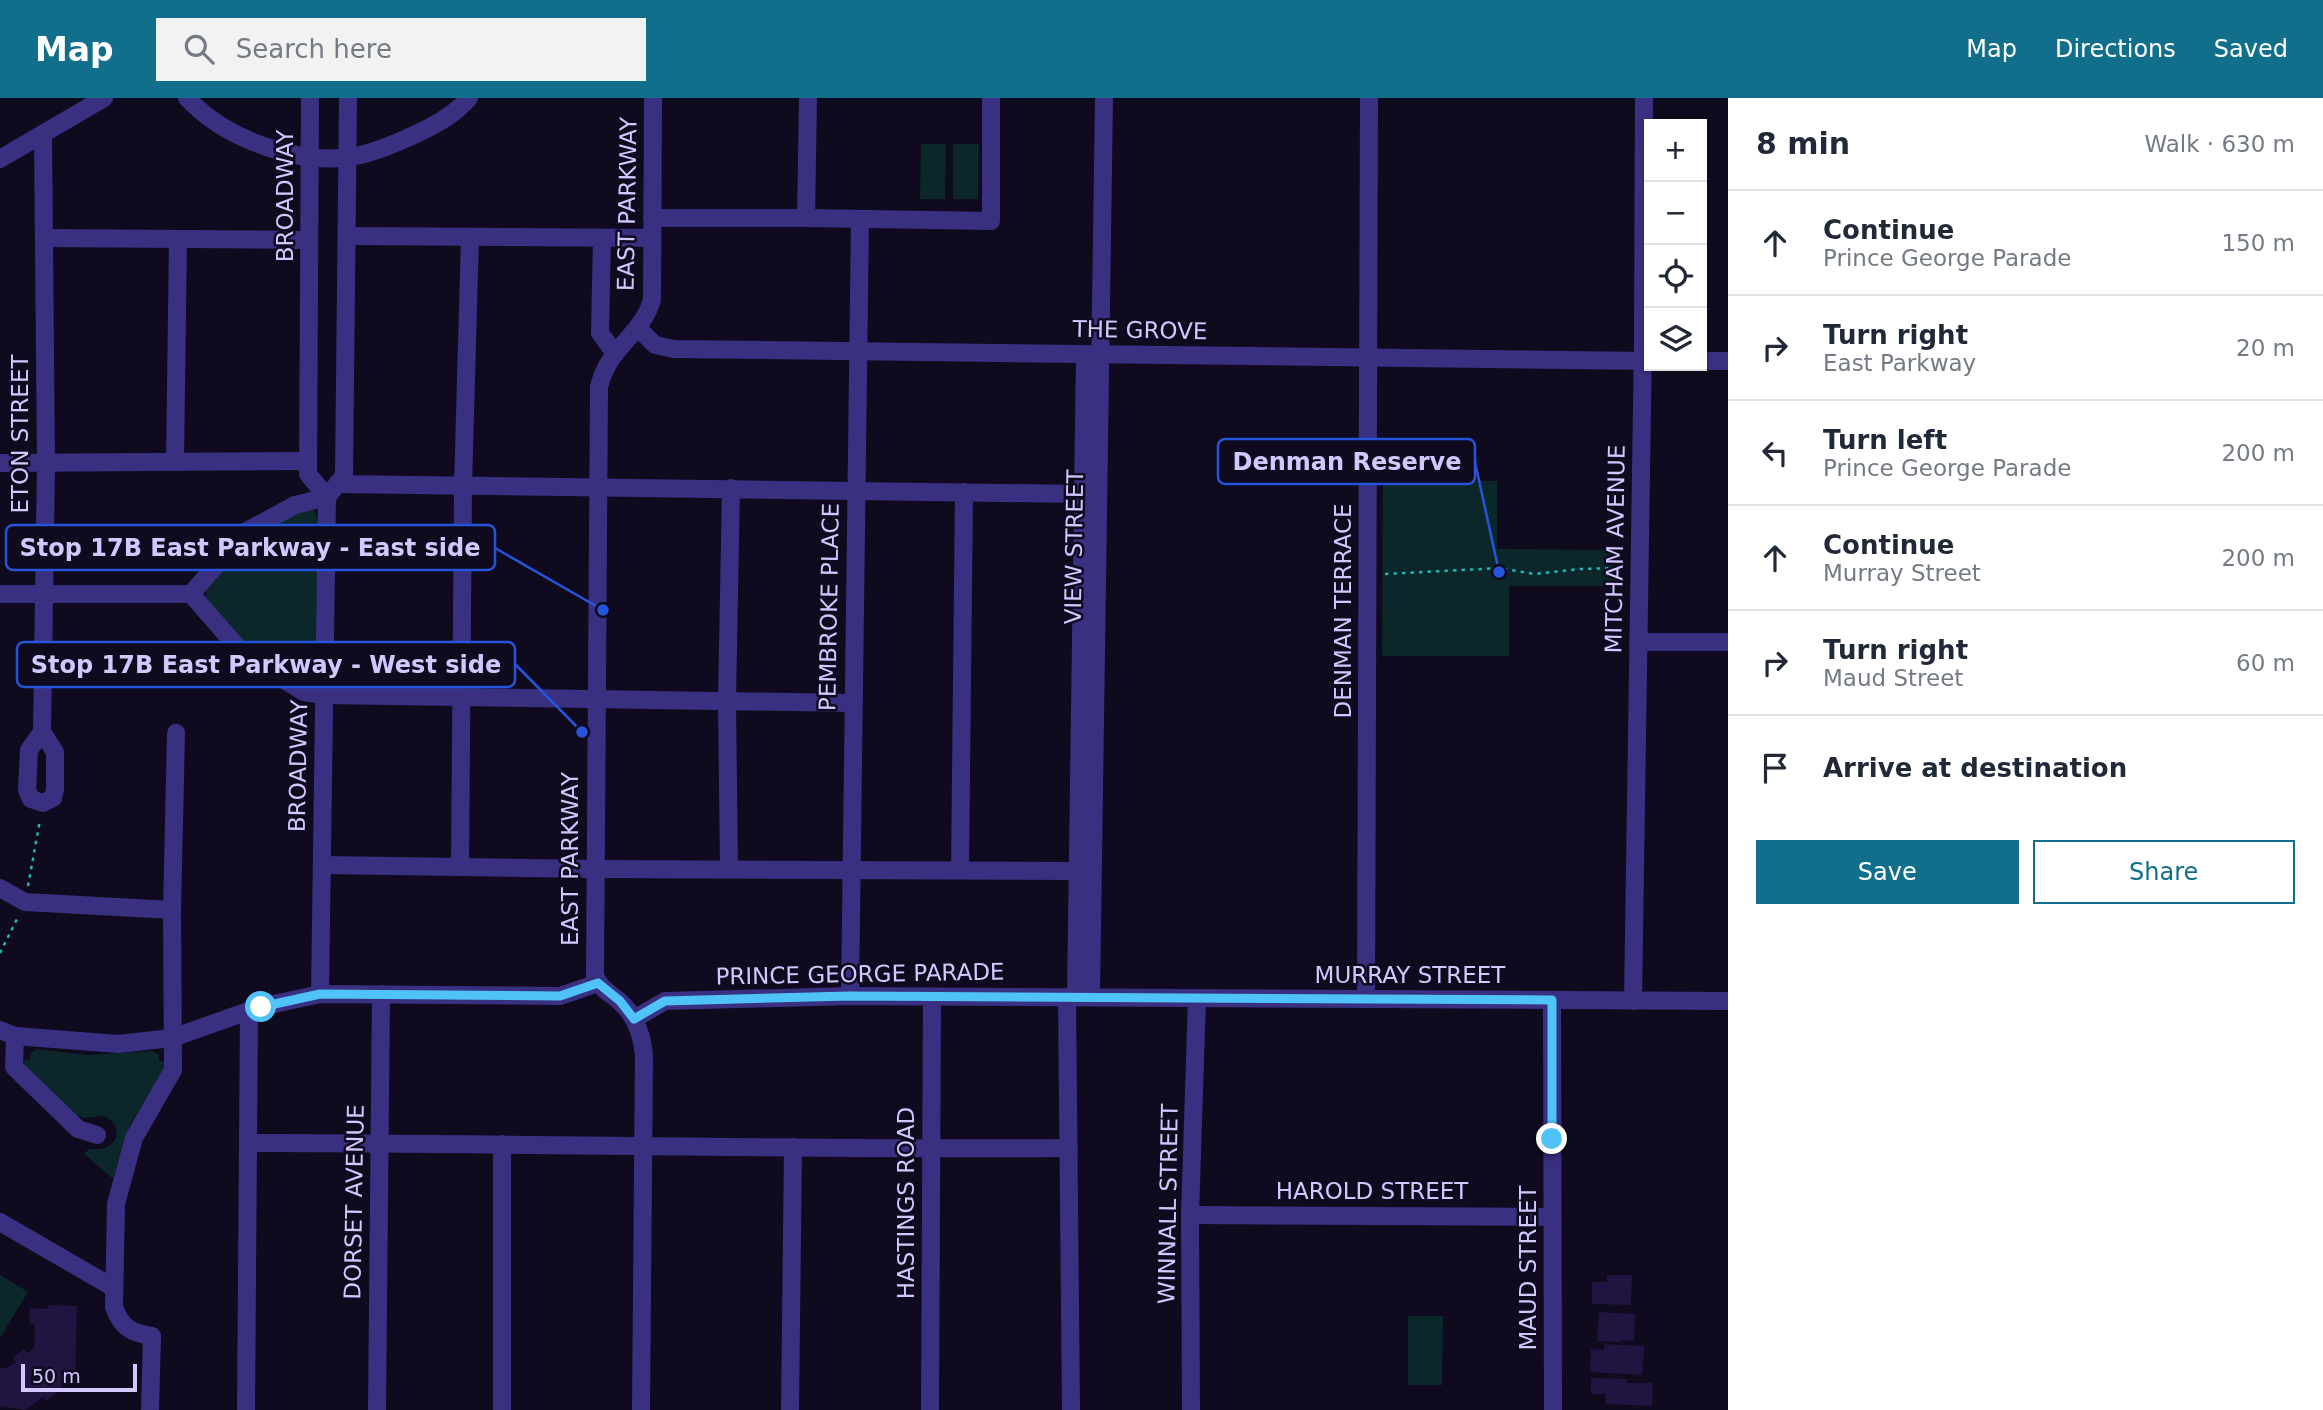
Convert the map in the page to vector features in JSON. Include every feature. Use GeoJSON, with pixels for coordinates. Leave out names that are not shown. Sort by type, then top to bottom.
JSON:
{"type":"FeatureCollection","features":[{"type":"Feature","properties":{"kind":"street"},"geometry":{"type":"LineString","coordinates":[[0,159],[104,98]]}},
{"type":"Feature","properties":{"kind":"street"},"geometry":{"type":"LineString","coordinates":[[187,98],[218,124],[250,141],[285,153],[310,156],[358,156],[381,149],[438,124],[469,98]]}},
{"type":"Feature","properties":{"kind":"street","name":"BROADWAY"},"geometry":{"type":"LineString","coordinates":[[310,98],[308,474],[332,491]]}},
{"type":"Feature","properties":{"kind":"street","name":"BROADWAY"},"geometry":{"type":"LineString","coordinates":[[320,994],[324,695],[332,491],[344,476],[348,98]]}},
{"type":"Feature","properties":{"kind":"street","name":"EAST PARKWAY"},"geometry":{"type":"LineString","coordinates":[[598,983],[594,964],[599,387],[607,363],[638,328],[652,300],[653,98]]}},
{"type":"Feature","properties":{"kind":"street"},"geometry":{"type":"LineString","coordinates":[[806,218],[808,98]]}},
{"type":"Feature","properties":{"kind":"street"},"geometry":{"type":"LineString","coordinates":[[652,218],[991,221],[991,98]]}},
{"type":"Feature","properties":{"kind":"street","name":"VIEW STREET"},"geometry":{"type":"LineString","coordinates":[[1078,997],[1083,494],[1104,98]]}},
{"type":"Feature","properties":{"kind":"street","name":"DENMAN TERRACE"},"geometry":{"type":"LineString","coordinates":[[1366,999],[1369,98]]}},
{"type":"Feature","properties":{"kind":"street","name":"MITCHAM AVENUE"},"geometry":{"type":"LineString","coordinates":[[1644,98],[1646,308]]}},
{"type":"Feature","properties":{"kind":"street","name":"ETON STREET"},"geometry":{"type":"LineString","coordinates":[[42,732],[29,750],[27,790],[32,799],[43,803],[53,798],[55,751],[42,732],[46,463],[43,136]]}},
{"type":"Feature","properties":{"kind":"street","name":"PEMBROKE PLACE"},"geometry":{"type":"LineString","coordinates":[[849,996],[860,219]]}},
{"type":"Feature","properties":{"kind":"street"},"geometry":{"type":"LineString","coordinates":[[347,236],[652,238]]}},
{"type":"Feature","properties":{"kind":"street"},"geometry":{"type":"LineString","coordinates":[[460,866],[463,486],[470,237]]}},
{"type":"Feature","properties":{"kind":"street"},"geometry":{"type":"LineString","coordinates":[[44,238],[309,240]]}},
{"type":"Feature","properties":{"kind":"street"},"geometry":{"type":"LineString","coordinates":[[603,238],[600,333],[614,352]]}},
{"type":"Feature","properties":{"kind":"street"},"geometry":{"type":"LineString","coordinates":[[175,462],[178,239]]}},
{"type":"Feature","properties":{"kind":"street","name":"THE GROVE"},"geometry":{"type":"LineString","coordinates":[[638,328],[655,345],[674,349],[1644,361]]}},
{"type":"Feature","properties":{"kind":"street","name":"VIEW STREET"},"geometry":{"type":"LineString","coordinates":[[1078,997],[1092,354]]}},
{"type":"Feature","properties":{"kind":"street"},"geometry":{"type":"LineString","coordinates":[[1707,361],[1728,361]]}},
{"type":"Feature","properties":{"kind":"street","name":"MITCHAM AVENUE"},"geometry":{"type":"LineString","coordinates":[[1633,1001],[1638,642],[1646,371]]}},
{"type":"Feature","properties":{"kind":"street"},"geometry":{"type":"LineString","coordinates":[[0,463],[308,461]]}},
{"type":"Feature","properties":{"kind":"street"},"geometry":{"type":"LineString","coordinates":[[0,594],[191,594],[246,532],[295,505],[332,491],[463,486],[1083,494]]}},
{"type":"Feature","properties":{"kind":"street"},"geometry":{"type":"LineString","coordinates":[[729,868],[727,701],[731,488]]}},
{"type":"Feature","properties":{"kind":"street"},"geometry":{"type":"LineString","coordinates":[[960,870],[964,492]]}},
{"type":"Feature","properties":{"kind":"street"},"geometry":{"type":"LineString","coordinates":[[191,594],[246,657],[304,692],[324,695],[463,698],[853,703]]}},
{"type":"Feature","properties":{"kind":"street"},"geometry":{"type":"LineString","coordinates":[[1638,642],[1728,642]]}},
{"type":"Feature","properties":{"kind":"street"},"geometry":{"type":"LineString","coordinates":[[150,1410],[152,1336],[128,1330],[119,1320],[114,1307],[116,1204],[134,1138],[173,1070],[172,910],[176,733]]}},
{"type":"Feature","properties":{"kind":"street"},"geometry":{"type":"LineString","coordinates":[[322,864],[595,869],[1079,871]]}},
{"type":"Feature","properties":{"kind":"street"},"geometry":{"type":"LineString","coordinates":[[0,888],[25,902],[172,910]]}},
{"type":"Feature","properties":{"kind":"street"},"geometry":{"type":"LineString","coordinates":[[97,1135],[78,1129],[14,1067],[7,1033],[118,1044],[172,1038],[249,1011],[320,994],[560,996],[598,983],[620,1001],[634,1019],[640,1031],[644,1055],[641,1410]]}},
{"type":"Feature","properties":{"kind":"street","name":"DORSET AVENUE"},"geometry":{"type":"LineString","coordinates":[[377,1410],[381,994]]}},
{"type":"Feature","properties":{"kind":"street","name":"PRINCE GEORGE PARADE"},"geometry":{"type":"LineString","coordinates":[[634,1019],[665,1001],[849,996],[1078,997]]}},
{"type":"Feature","properties":{"kind":"street","name":"HASTINGS ROAD"},"geometry":{"type":"LineString","coordinates":[[930,1410],[932,997]]}},
{"type":"Feature","properties":{"kind":"street"},"geometry":{"type":"LineString","coordinates":[[1071,1410],[1069,1148],[1078,997]]}},
{"type":"Feature","properties":{"kind":"street","name":"MURRAY STREET"},"geometry":{"type":"LineString","coordinates":[[1078,997],[1728,1001]]}},
{"type":"Feature","properties":{"kind":"street","name":"WINNALL STREET"},"geometry":{"type":"LineString","coordinates":[[1191,1410],[1190,1215],[1197,999]]}},
{"type":"Feature","properties":{"kind":"street","name":"MAUD STREET"},"geometry":{"type":"LineString","coordinates":[[1552,1000],[1553,1410]]}},
{"type":"Feature","properties":{"kind":"street"},"geometry":{"type":"LineString","coordinates":[[246,1410],[249,1011]]}},
{"type":"Feature","properties":{"kind":"street"},"geometry":{"type":"LineString","coordinates":[[248,1143],[1069,1148]]}},
{"type":"Feature","properties":{"kind":"street"},"geometry":{"type":"LineString","coordinates":[[502,1144],[502,1410]]}},
{"type":"Feature","properties":{"kind":"street"},"geometry":{"type":"LineString","coordinates":[[790,1410],[793,1147]]}},
{"type":"Feature","properties":{"kind":"street","name":"HAROLD STREET"},"geometry":{"type":"LineString","coordinates":[[1190,1215],[1552,1217]]}},
{"type":"Feature","properties":{"kind":"street"},"geometry":{"type":"LineString","coordinates":[[0,1222],[114,1287]]}},
{"type":"Feature","properties":{"kind":"path"},"geometry":{"type":"LineString","coordinates":[[1367,575],[1500,568],[1534,574],[1580,569],[1640,569]]}},
{"type":"Feature","properties":{"kind":"path"},"geometry":{"type":"LineString","coordinates":[[0,953],[25,902],[43,803]]}},
{"type":"Feature","properties":{"kind":"green space"},"geometry":{"type":"Polygon","coordinates":[[[921,144],[946,144],[945,199],[920,199],[921,144]]]}},
{"type":"Feature","properties":{"kind":"green space"},"geometry":{"type":"Polygon","coordinates":[[[953,144],[979,144],[978,199],[953,199],[953,144]]]}},
{"type":"Feature","properties":{"kind":"green space"},"geometry":{"type":"Polygon","coordinates":[[[1383,480],[1497,481],[1497,549],[1616,550],[1616,586],[1509,586],[1509,656],[1382,656],[1383,480]]]}},
{"type":"Feature","properties":{"kind":"green space"},"geometry":{"type":"Polygon","coordinates":[[[308,508],[314,510],[318,521],[316,668],[315,676],[306,682],[299,681],[276,667],[240,639],[213,609],[207,599],[206,590],[243,546],[261,531],[308,508]]]}},
{"type":"Feature","properties":{"kind":"green space"},"geometry":{"type":"Polygon","coordinates":[[[37,1049],[88,1055],[152,1051],[159,1054],[159,1061],[168,1062],[166,1070],[130,1125],[113,1179],[84,1154],[89,1149],[107,1147],[115,1140],[117,1135],[113,1123],[104,1116],[83,1118],[74,1113],[26,1067],[23,1060],[30,1060],[31,1053],[37,1049]]]}},
{"type":"Feature","properties":{"kind":"green space"},"geometry":{"type":"Polygon","coordinates":[[[0,1275],[28,1292],[0,1338],[0,1275]]]}},
{"type":"Feature","properties":{"kind":"green space"},"geometry":{"type":"Polygon","coordinates":[[[1408,1316],[1443,1316],[1442,1385],[1408,1385],[1408,1316]]]}},
{"type":"Feature","properties":{"kind":"building"},"geometry":{"type":"Polygon","coordinates":[[[1607,1275],[1632,1275],[1631,1305],[1592,1304],[1592,1282],[1607,1282],[1607,1275]]]}},
{"type":"Feature","properties":{"kind":"building"},"geometry":{"type":"Polygon","coordinates":[[[48,1305],[77,1306],[75,1377],[46,1401],[43,1397],[26,1410],[0,1406],[0,1367],[6,1369],[16,1362],[13,1358],[24,1349],[27,1353],[34,1348],[35,1324],[29,1323],[30,1308],[48,1309],[48,1305]]]}},
{"type":"Feature","properties":{"kind":"building"},"geometry":{"type":"Polygon","coordinates":[[[1599,1312],[1635,1314],[1634,1341],[1597,1341],[1599,1312]]]}},
{"type":"Feature","properties":{"kind":"building"},"geometry":{"type":"Polygon","coordinates":[[[1604,1344],[1644,1346],[1642,1375],[1590,1372],[1591,1349],[1604,1350],[1604,1344]]]}},
{"type":"Feature","properties":{"kind":"building"},"geometry":{"type":"Polygon","coordinates":[[[1591,1378],[1653,1383],[1652,1406],[1605,1404],[1606,1394],[1591,1394],[1591,1378]]]}},
{"type":"Feature","properties":{"kind":"place","name":"Denman Reserve"},"geometry":{"type":"Point","coordinates":[1499,572]}},
{"type":"Feature","properties":{"kind":"place","name":"Stop 17B East Parkway - East side"},"geometry":{"type":"Point","coordinates":[603,610]}},
{"type":"Feature","properties":{"kind":"place","name":"Stop 17B East Parkway - West side"},"geometry":{"type":"Point","coordinates":[582,732]}},
{"type":"Feature","properties":{"kind":"route"},"geometry":{"type":"LineString","coordinates":[[261,1007],[320,994],[560,996],[598,983],[604,991],[620,1001],[634,1019],[665,1001],[849,996],[1552,1000],[1552,1139]]}}]}
